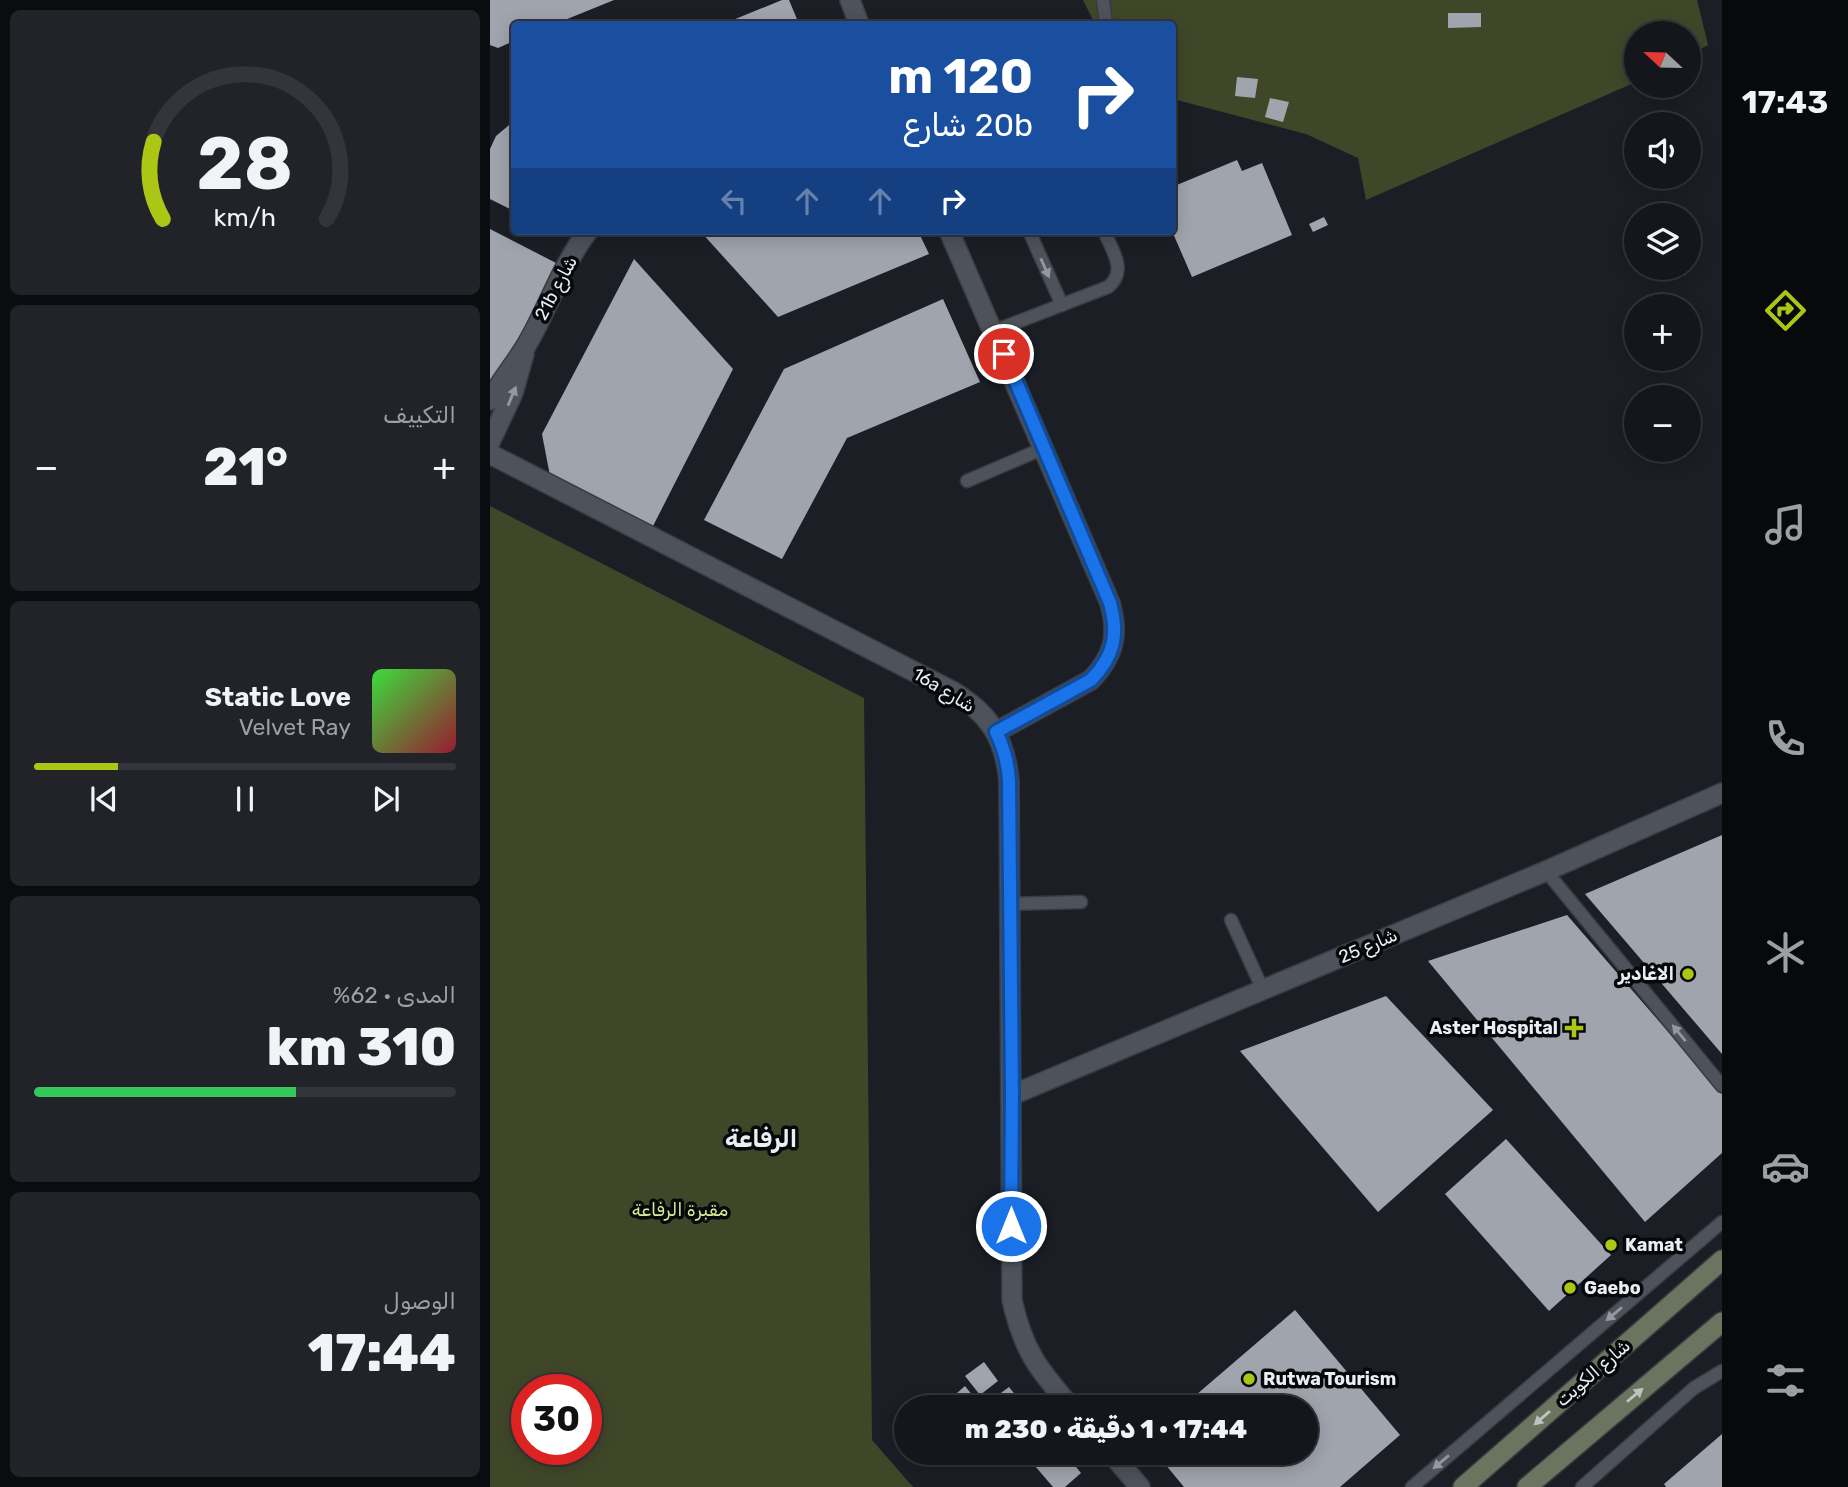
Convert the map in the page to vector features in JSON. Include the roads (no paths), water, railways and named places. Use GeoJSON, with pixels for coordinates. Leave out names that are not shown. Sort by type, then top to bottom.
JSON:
{"type":"FeatureCollection","features":[{"type":"Feature","properties":{"kind":"main road","name":"شارع الكويت"},"geometry":{"type":"LineString","coordinates":[[1463,1487],[1722,1260]]}},
{"type":"Feature","properties":{"kind":"main road"},"geometry":{"type":"LineString","coordinates":[[1527,1487],[1546,1478],[1722,1322]]}},
{"type":"Feature","properties":{"kind":"street"},"geometry":{"type":"LineString","coordinates":[[850,0],[858,21]]}},
{"type":"Feature","properties":{"kind":"street","name":"21b شارع"},"geometry":{"type":"LineString","coordinates":[[490,400],[526,346],[585,235]]}},
{"type":"Feature","properties":{"kind":"street"},"geometry":{"type":"LineString","coordinates":[[951,235],[1044,448],[1115,620],[1111,653],[1091,680],[996,732]]}},
{"type":"Feature","properties":{"kind":"street","name":"21b شارع"},"geometry":{"type":"LineString","coordinates":[[490,442],[519,379],[526,346]]}},
{"type":"Feature","properties":{"kind":"street","name":"16a شارع"},"geometry":{"type":"LineString","coordinates":[[490,454],[952,691],[977,708],[996,732],[1008,764],[1009,781],[1012,1300],[1023,1340],[1032,1359],[1061,1395]]}},
{"type":"Feature","properties":{"kind":"street","name":"شارع 25"},"geometry":{"type":"LineString","coordinates":[[1012,1095],[1546,872],[1722,793]]}},
{"type":"Feature","properties":{"kind":"street"},"geometry":{"type":"LineString","coordinates":[[1121,1465],[1140,1487]]}},
{"type":"Feature","properties":{"kind":"lane"},"geometry":{"type":"LineString","coordinates":[[1103,0],[1106,21]]}},
{"type":"Feature","properties":{"kind":"lane"},"geometry":{"type":"LineString","coordinates":[[1031,235],[1062,305]]}},
{"type":"Feature","properties":{"kind":"lane"},"geometry":{"type":"LineString","coordinates":[[994,331],[1108,287],[1118,275],[1119,267],[1106,235]]}},
{"type":"Feature","properties":{"kind":"lane"},"geometry":{"type":"LineString","coordinates":[[967,481],[1044,448]]}},
{"type":"Feature","properties":{"kind":"lane"},"geometry":{"type":"LineString","coordinates":[[1546,872],[1722,1086]]}},
{"type":"Feature","properties":{"kind":"lane"},"geometry":{"type":"LineString","coordinates":[[1011,904],[1081,902]]}},
{"type":"Feature","properties":{"kind":"lane"},"geometry":{"type":"LineString","coordinates":[[1231,920],[1264,990]]}},
{"type":"Feature","properties":{"kind":"lane"},"geometry":{"type":"LineString","coordinates":[[1412,1487],[1722,1223]]}},
{"type":"Feature","properties":{"kind":"lane"},"geometry":{"type":"LineString","coordinates":[[1582,1487],[1694,1388],[1722,1371]]}},
{"type":"Feature","properties":{"kind":"place","name":"الاغادیر"},"geometry":{"type":"Point","coordinates":[1688,974]}},
{"type":"Feature","properties":{"kind":"place","name":"Aster Hospital"},"geometry":{"type":"Point","coordinates":[1574,1028]}},
{"type":"Feature","properties":{"kind":"place","name":"Kamat"},"geometry":{"type":"Point","coordinates":[1611,1245]}},
{"type":"Feature","properties":{"kind":"place","name":"Gaebo"},"geometry":{"type":"Point","coordinates":[1570,1288]}},
{"type":"Feature","properties":{"kind":"place","name":"Rutwa Tourism"},"geometry":{"type":"Point","coordinates":[1249,1379]}},
{"type":"Feature","properties":{"kind":"district","name":"الرفاعة"},"geometry":{"type":"Point","coordinates":[761,1139]}},
{"type":"Feature","properties":{"kind":"park label","name":"مقبرة الرفاعة"},"geometry":{"type":"Point","coordinates":[680,1210]}}]}
